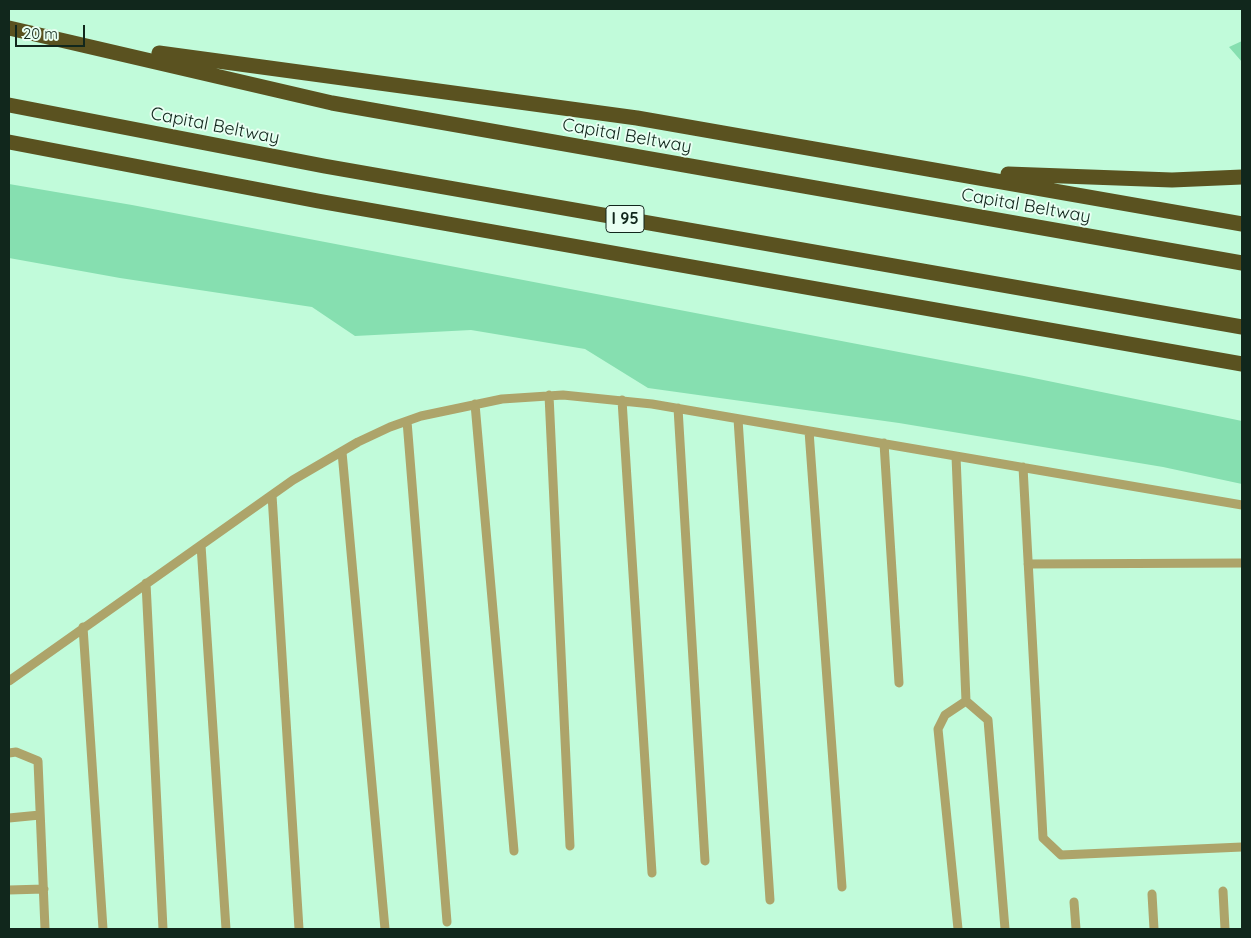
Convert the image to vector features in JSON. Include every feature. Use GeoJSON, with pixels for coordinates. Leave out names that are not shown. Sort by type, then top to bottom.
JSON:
{"type":"FeatureCollection","features":[{"type":"Feature","properties":{"kind":"highway","name":"Capital Beltway"},"geometry":{"type":"LineString","coordinates":[[9,28],[332,103],[1242,262]]}},
{"type":"Feature","properties":{"kind":"highway"},"geometry":{"type":"LineString","coordinates":[[71,41],[637,118],[1242,224]]}},
{"type":"Feature","properties":{"kind":"highway","name":"Capital Beltway"},"geometry":{"type":"LineString","coordinates":[[9,105],[324,166],[1242,327]]}},
{"type":"Feature","properties":{"kind":"highway"},"geometry":{"type":"LineString","coordinates":[[9,142],[309,199],[1242,364]]}},
{"type":"Feature","properties":{"kind":"highway"},"geometry":{"type":"LineString","coordinates":[[946,172],[1125,180],[1242,177]]}},
{"type":"Feature","properties":{"kind":"highway"},"geometry":{"type":"LineString","coordinates":[[1162,350],[1242,374]]}},
{"type":"Feature","properties":{"kind":"lane"},"geometry":{"type":"LineString","coordinates":[[549,395],[570,846]]}},
{"type":"Feature","properties":{"kind":"lane"},"geometry":{"type":"LineString","coordinates":[[9,681],[272,495],[342,452],[382,431],[407,421],[502,399],[549,395],[622,400],[678,408],[1242,505]]}},
{"type":"Feature","properties":{"kind":"lane"},"geometry":{"type":"LineString","coordinates":[[622,400],[652,873]]}},
{"type":"Feature","properties":{"kind":"lane"},"geometry":{"type":"LineString","coordinates":[[475,404],[514,851]]}},
{"type":"Feature","properties":{"kind":"lane"},"geometry":{"type":"LineString","coordinates":[[678,408],[705,861]]}},
{"type":"Feature","properties":{"kind":"lane"},"geometry":{"type":"LineString","coordinates":[[738,418],[770,900]]}},
{"type":"Feature","properties":{"kind":"lane"},"geometry":{"type":"LineString","coordinates":[[407,421],[447,922]]}},
{"type":"Feature","properties":{"kind":"lane"},"geometry":{"type":"LineString","coordinates":[[809,431],[842,887]]}},
{"type":"Feature","properties":{"kind":"lane"},"geometry":{"type":"LineString","coordinates":[[884,443],[899,683]]}},
{"type":"Feature","properties":{"kind":"lane"},"geometry":{"type":"LineString","coordinates":[[342,452],[385,929]]}},
{"type":"Feature","properties":{"kind":"lane"},"geometry":{"type":"LineString","coordinates":[[956,456],[966,701],[988,720],[1005,929]]}},
{"type":"Feature","properties":{"kind":"lane"},"geometry":{"type":"LineString","coordinates":[[1023,467],[1043,838],[1061,855],[1242,847]]}},
{"type":"Feature","properties":{"kind":"lane"},"geometry":{"type":"LineString","coordinates":[[272,495],[299,929]]}},
{"type":"Feature","properties":{"kind":"lane"},"geometry":{"type":"LineString","coordinates":[[201,545],[226,929]]}},
{"type":"Feature","properties":{"kind":"lane"},"geometry":{"type":"LineString","coordinates":[[1028,564],[1242,563]]}},
{"type":"Feature","properties":{"kind":"lane"},"geometry":{"type":"LineString","coordinates":[[146,583],[163,929]]}},
{"type":"Feature","properties":{"kind":"lane"},"geometry":{"type":"LineString","coordinates":[[83,627],[103,929]]}},
{"type":"Feature","properties":{"kind":"lane"},"geometry":{"type":"LineString","coordinates":[[958,929],[938,729],[945,715],[966,701]]}},
{"type":"Feature","properties":{"kind":"lane"},"geometry":{"type":"LineString","coordinates":[[9,753],[16,752],[38,761],[45,929]]}},
{"type":"Feature","properties":{"kind":"lane"},"geometry":{"type":"LineString","coordinates":[[9,818],[40,814]]}},
{"type":"Feature","properties":{"kind":"lane"},"geometry":{"type":"LineString","coordinates":[[9,890],[44,889]]}},
{"type":"Feature","properties":{"kind":"lane"},"geometry":{"type":"LineString","coordinates":[[1222,891],[1224,929]]}},
{"type":"Feature","properties":{"kind":"lane"},"geometry":{"type":"LineString","coordinates":[[1152,894],[1154,929]]}},
{"type":"Feature","properties":{"kind":"lane"},"geometry":{"type":"LineString","coordinates":[[1074,902],[1076,929]]}},
{"type":"Feature","properties":{"kind":"green space"},"geometry":{"type":"Polygon","coordinates":[[[1242,41],[1242,62],[1229,47],[1242,41]]]}},
{"type":"Feature","properties":{"kind":"green space"},"geometry":{"type":"Polygon","coordinates":[[[9,184],[132,205],[1024,376],[1242,421],[1242,484],[1163,467],[899,423],[648,388],[585,349],[471,330],[355,336],[312,307],[120,278],[9,258],[9,184]]]}}]}
